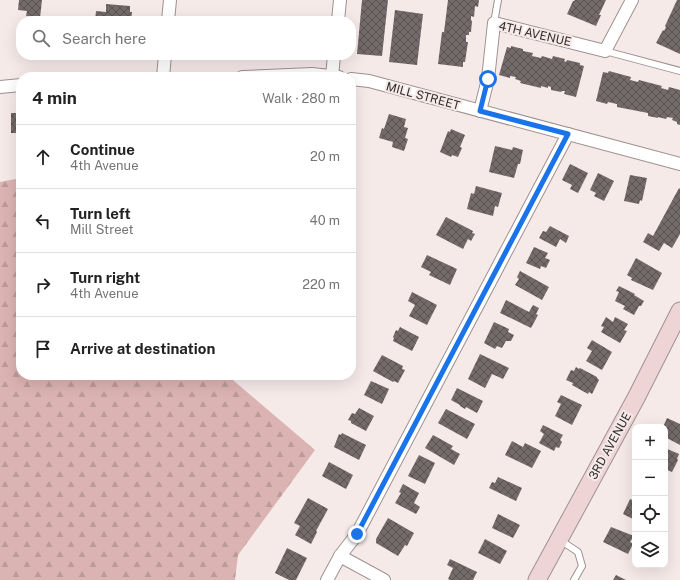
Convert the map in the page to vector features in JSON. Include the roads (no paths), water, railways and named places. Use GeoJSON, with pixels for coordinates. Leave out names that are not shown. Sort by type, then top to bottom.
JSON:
{"type":"FeatureCollection","features":[{"type":"Feature","properties":{"kind":"main road","name":"3RD AVENUE"},"geometry":{"type":"LineString","coordinates":[[537,580],[632,404],[680,311]]}},
{"type":"Feature","properties":{"kind":"street"},"geometry":{"type":"LineString","coordinates":[[168,16],[170,0]]}},
{"type":"Feature","properties":{"kind":"street"},"geometry":{"type":"LineString","coordinates":[[338,16],[340,0]]}},
{"type":"Feature","properties":{"kind":"street"},"geometry":{"type":"LineString","coordinates":[[605,51],[632,0]]}},
{"type":"Feature","properties":{"kind":"street","name":"4TH AVENUE"},"geometry":{"type":"LineString","coordinates":[[480,111],[488,79],[494,23],[605,51]]}},
{"type":"Feature","properties":{"kind":"street"},"geometry":{"type":"LineString","coordinates":[[163,72],[165,60]]}},
{"type":"Feature","properties":{"kind":"street"},"geometry":{"type":"LineString","coordinates":[[334,60],[334,72]]}},
{"type":"Feature","properties":{"kind":"street","name":"MILL STREET"},"geometry":{"type":"LineString","coordinates":[[356,80],[369,81],[680,164]]}},
{"type":"Feature","properties":{"kind":"street"},"geometry":{"type":"LineString","coordinates":[[0,86],[16,85]]}},
{"type":"Feature","properties":{"kind":"street"},"geometry":{"type":"LineString","coordinates":[[327,580],[340,556],[357,534],[568,134]]}},
{"type":"Feature","properties":{"kind":"street"},"geometry":{"type":"LineString","coordinates":[[340,556],[384,580]]}},
{"type":"Feature","properties":{"kind":"lane"},"geometry":{"type":"LineString","coordinates":[[494,23],[498,0]]}},
{"type":"Feature","properties":{"kind":"lane"},"geometry":{"type":"LineString","coordinates":[[605,51],[680,71]]}},
{"type":"Feature","properties":{"kind":"lane"},"geometry":{"type":"LineString","coordinates":[[559,539],[578,552],[582,566],[574,580]]}}]}
